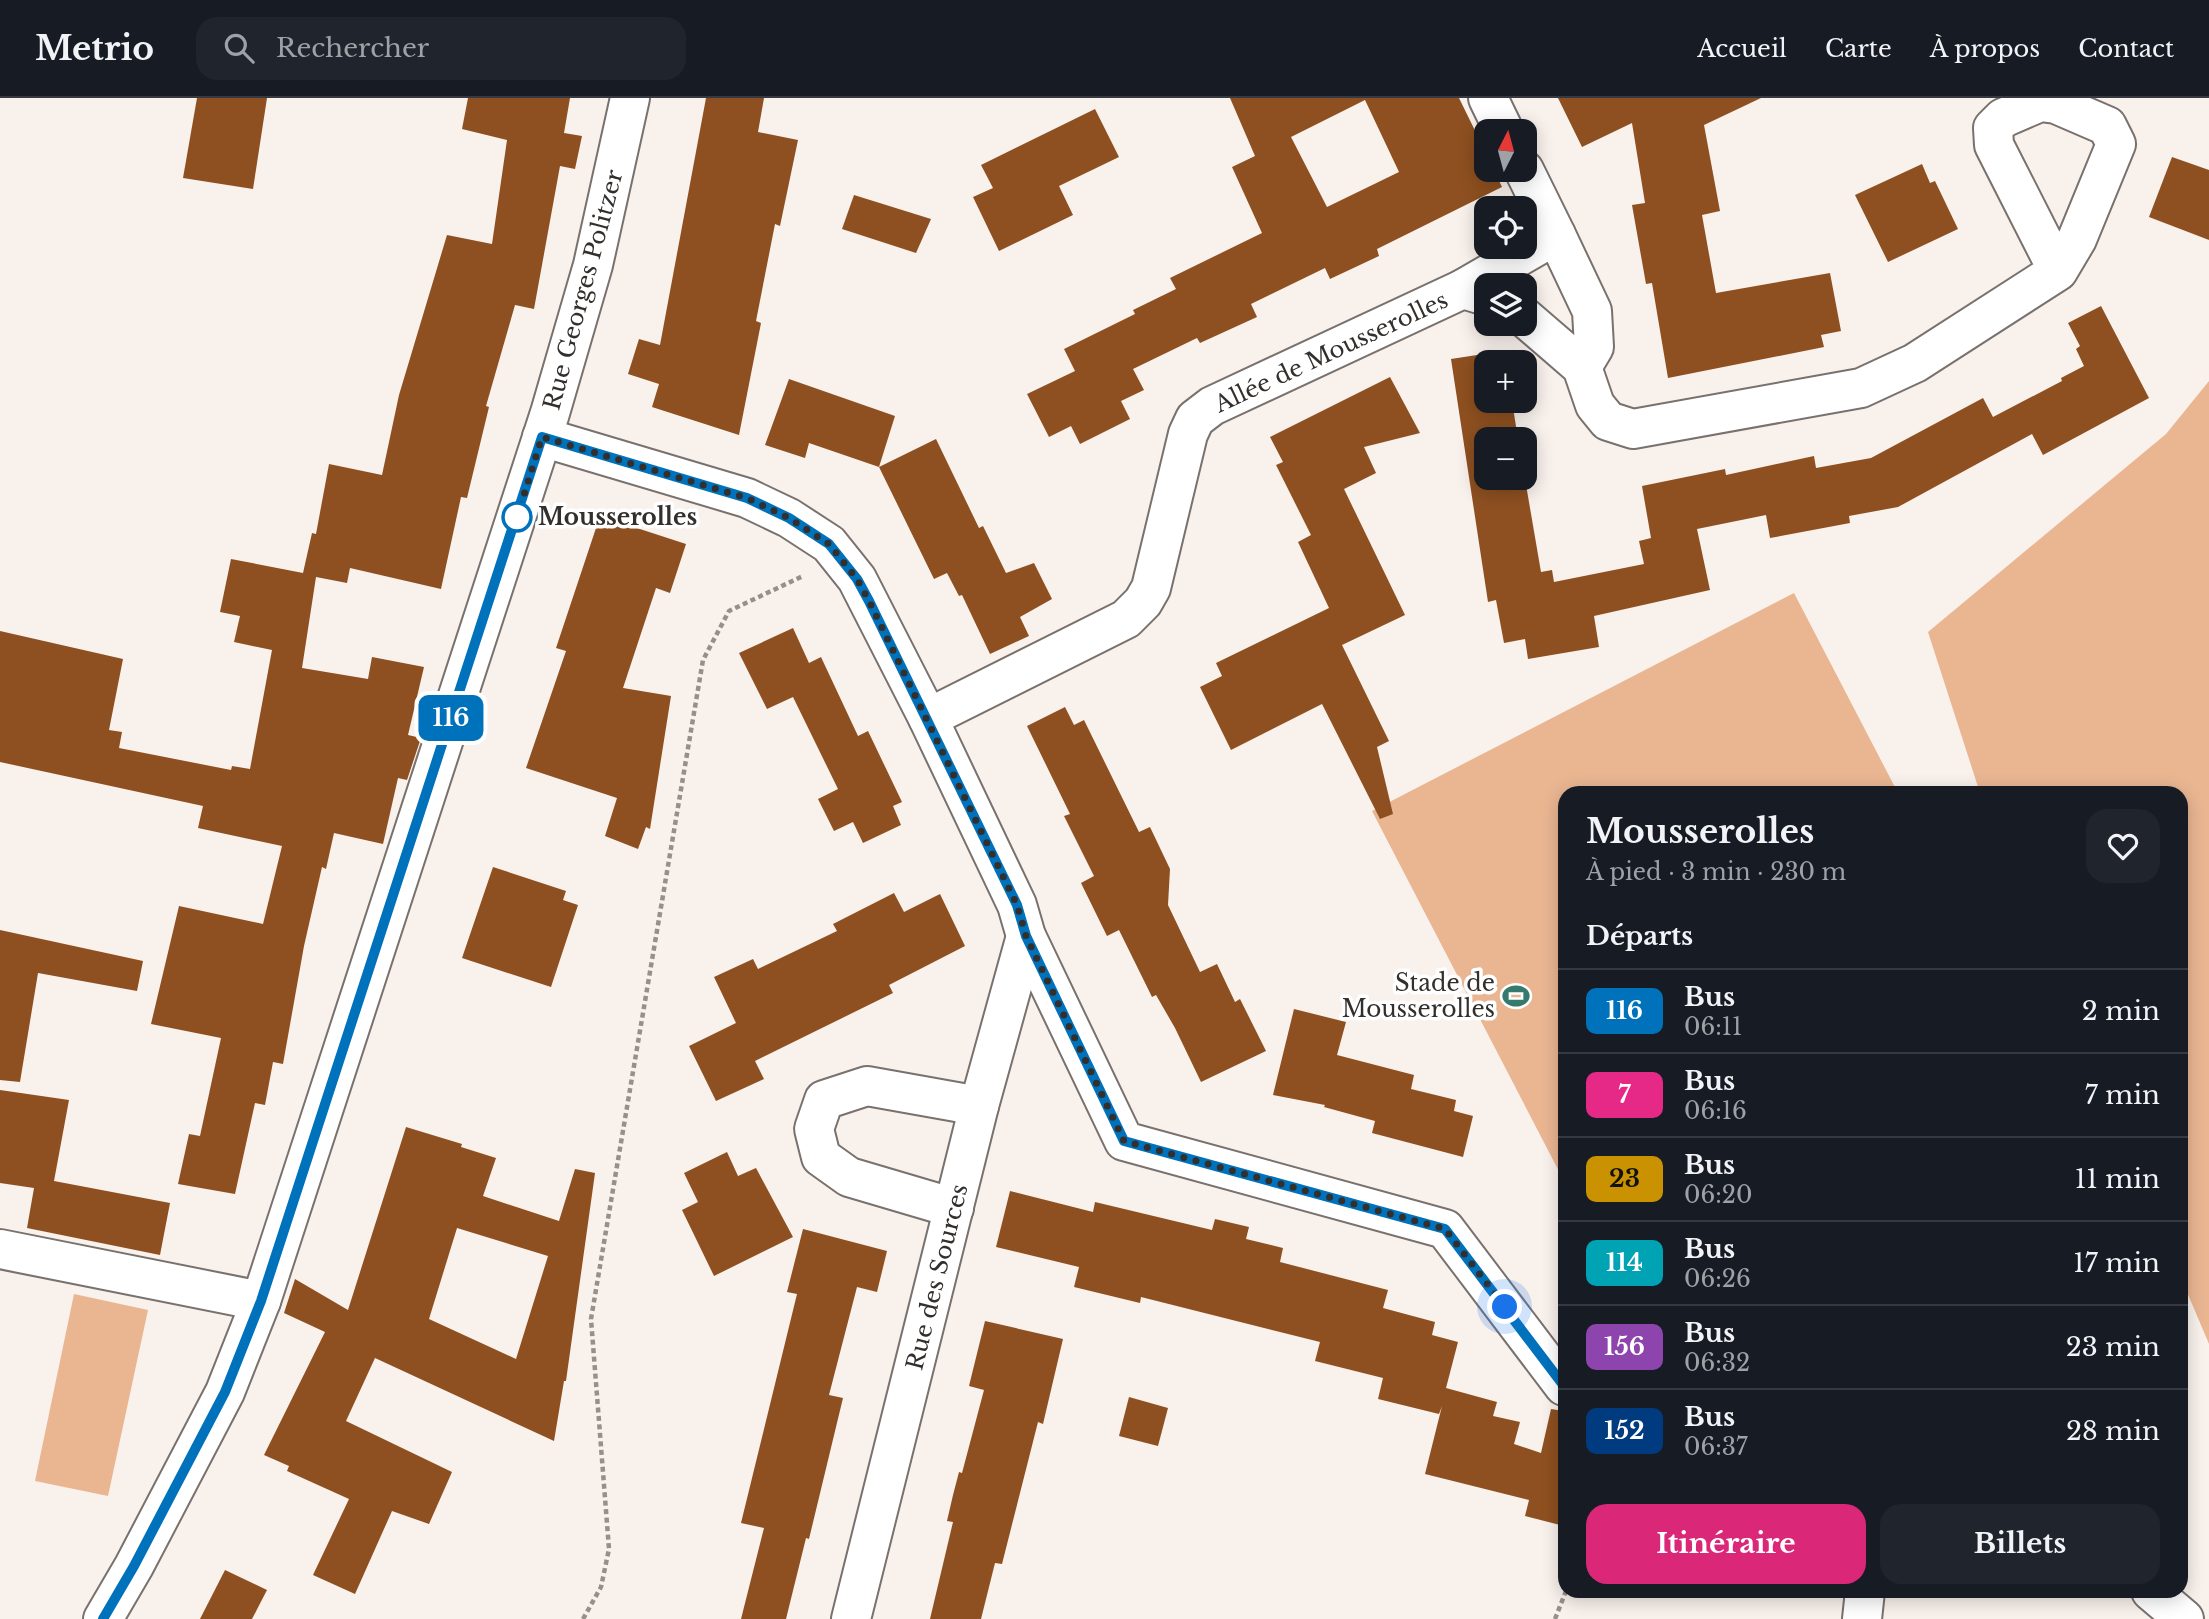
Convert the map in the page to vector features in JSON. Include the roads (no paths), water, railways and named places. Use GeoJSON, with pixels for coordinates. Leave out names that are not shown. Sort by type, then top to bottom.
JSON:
{"type":"FeatureCollection","features":[{"type":"Feature","properties":{"kind":"street","name":"Rue Georges Politzer"},"geometry":{"type":"LineString","coordinates":[[103,1619],[134,1566],[225,1392],[261,1301],[542,437],[593,265],[630,98]]}},
{"type":"Feature","properties":{"kind":"street"},"geometry":{"type":"LineString","coordinates":[[1488,98],[1498,119]]}},
{"type":"Feature","properties":{"kind":"street"},"geometry":{"type":"LineString","coordinates":[[1530,182],[1592,311],[1594,347],[1582,367]]}},
{"type":"Feature","properties":{"kind":"street","name":"Allée de Mousserolles"},"geometry":{"type":"LineString","coordinates":[[1503,273],[1556,235]]}},
{"type":"Feature","properties":{"kind":"street"},"geometry":{"type":"LineString","coordinates":[[1537,328],[1582,367],[1595,405],[1608,421],[1633,429],[1861,388],[1915,363],[2058,271]]}},
{"type":"Feature","properties":{"kind":"street","name":"Allée de Mousserolles"},"geometry":{"type":"LineString","coordinates":[[928,718],[1126,619],[1143,603],[1151,588],[1188,434],[1195,419],[1212,406],[1474,293]]}},
{"type":"Feature","properties":{"kind":"street"},"geometry":{"type":"LineString","coordinates":[[542,437],[747,498],[799,524],[829,544],[857,579],[928,718],[1017,905],[1026,936],[1124,1141],[1445,1229],[1558,1378]]}},
{"type":"Feature","properties":{"kind":"street","name":"Rue des Sources"},"geometry":{"type":"LineString","coordinates":[[851,1619],[979,1106],[1026,936]]}},
{"type":"Feature","properties":{"kind":"street"},"geometry":{"type":"LineString","coordinates":[[954,1208],[849,1177],[821,1157],[814,1129],[824,1100],[867,1086],[979,1106]]}},
{"type":"Feature","properties":{"kind":"street"},"geometry":{"type":"LineString","coordinates":[[0,1249],[261,1301]]}},
{"type":"Feature","properties":{"kind":"street"},"geometry":{"type":"LineString","coordinates":[[1862,1619],[1864,1598]]}},
{"type":"Feature","properties":{"kind":"street"},"geometry":{"type":"LineString","coordinates":[[2160,1598],[2185,1619]]}},
{"type":"Feature","properties":{"kind":"place","name":"Mousserolles"},"geometry":{"type":"Point","coordinates":[517,517]}},
{"type":"Feature","properties":{"kind":"place","name":"Stade de Mousserolles"},"geometry":{"type":"Point","coordinates":[1516,996]}}]}
